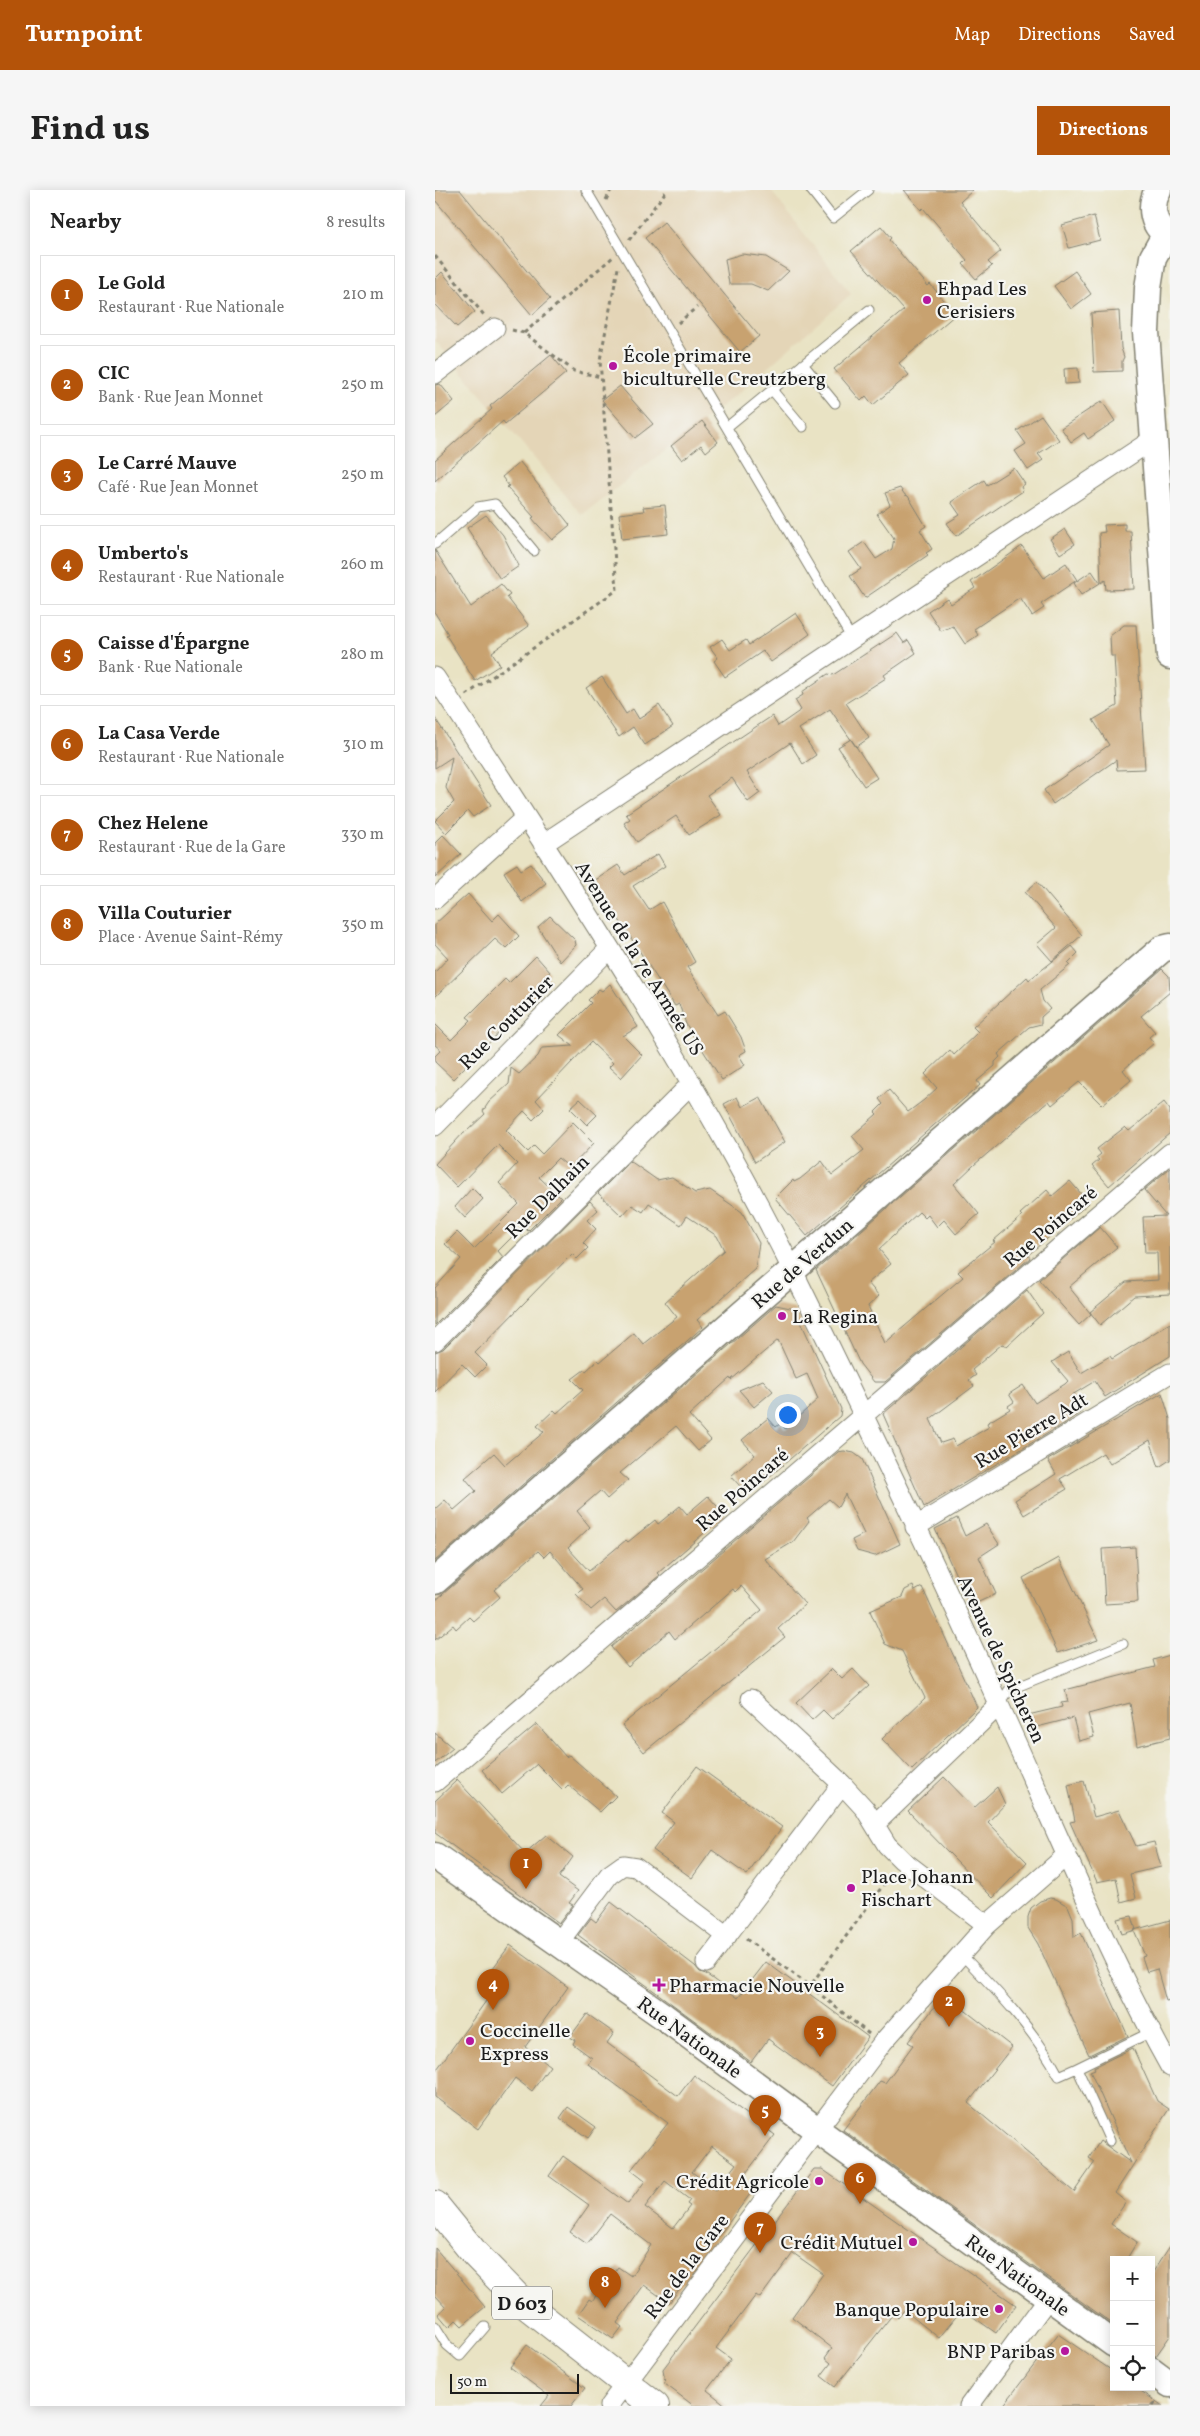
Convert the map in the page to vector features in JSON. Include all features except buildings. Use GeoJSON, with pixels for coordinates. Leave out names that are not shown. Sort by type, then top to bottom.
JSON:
{"type":"FeatureCollection","features":[{"type":"Feature","properties":{"kind":"main road"},"geometry":{"type":"LineString","coordinates":[[1158,190],[1153,204],[1153,213],[1160,228],[1168,235],[1153,257],[1148,288],[1146,332],[1170,656]]}},
{"type":"Feature","properties":{"kind":"main road","name":"Rue de Verdun"},"geometry":{"type":"LineString","coordinates":[[435,1582],[1162,949],[1170,947]]}},
{"type":"Feature","properties":{"kind":"main road","name":"Rue Nationale"},"geometry":{"type":"LineString","coordinates":[[435,1856],[663,2016],[817,2130],[1110,2341]]}},
{"type":"Feature","properties":{"kind":"main road","name":"D 603"},"geometry":{"type":"LineString","coordinates":[[435,2205],[475,2254],[521,2301],[655,2406]]}},
{"type":"Feature","properties":{"kind":"main road"},"geometry":{"type":"LineString","coordinates":[[1155,2373],[1170,2384]]}},
{"type":"Feature","properties":{"kind":"street"},"geometry":{"type":"LineString","coordinates":[[435,374],[495,328]]}},
{"type":"Feature","properties":{"kind":"street"},"geometry":{"type":"LineString","coordinates":[[543,844],[1155,438]]}},
{"type":"Feature","properties":{"kind":"street","name":"Avenue de la 7e Armée US"},"geometry":{"type":"LineString","coordinates":[[436,679],[526,817],[692,1083],[792,1271]]}},
{"type":"Feature","properties":{"kind":"street"},"geometry":{"type":"LineString","coordinates":[[435,899],[526,817]]}},
{"type":"Feature","properties":{"kind":"street","name":"Rue Couturier"},"geometry":{"type":"LineString","coordinates":[[435,1126],[609,949]]}},
{"type":"Feature","properties":{"kind":"street","name":"Rue Dalhain"},"geometry":{"type":"LineString","coordinates":[[435,1341],[692,1083]]}},
{"type":"Feature","properties":{"kind":"street","name":"Rue Poincaré"},"geometry":{"type":"LineString","coordinates":[[435,1782],[861,1415],[1170,1153]]}},
{"type":"Feature","properties":{"kind":"street","name":"Avenue de Spicheren"},"geometry":{"type":"LineString","coordinates":[[792,1271],[999,1705],[1067,1855],[1151,2032],[1170,2067]]}},
{"type":"Feature","properties":{"kind":"street","name":"Rue Pierre Adt"},"geometry":{"type":"LineString","coordinates":[[915,1527],[1170,1372]]}},
{"type":"Feature","properties":{"kind":"street"},"geometry":{"type":"LineString","coordinates":[[751,1699],[842,1784],[876,1823],[887,1845],[902,1860],[987,1925]]}},
{"type":"Feature","properties":{"kind":"street"},"geometry":{"type":"LineString","coordinates":[[876,1823],[999,1705]]}},
{"type":"Feature","properties":{"kind":"street"},"geometry":{"type":"LineString","coordinates":[[706,1963],[842,1784]]}},
{"type":"Feature","properties":{"kind":"street","name":"Rue de la Gare"},"geometry":{"type":"LineString","coordinates":[[609,2406],[881,2044],[987,1925],[1067,1855]]}},
{"type":"Feature","properties":{"kind":"street"},"geometry":{"type":"LineString","coordinates":[[559,1942],[609,1875],[623,1865],[636,1867],[730,1932]]}},
{"type":"Feature","properties":{"kind":"street"},"geometry":{"type":"LineString","coordinates":[[969,2406],[1049,2297]]}},
{"type":"Feature","properties":{"kind":"lane"},"geometry":{"type":"LineString","coordinates":[[586,190],[852,638]]}},
{"type":"Feature","properties":{"kind":"lane"},"geometry":{"type":"LineString","coordinates":[[811,190],[833,218],[868,190]]}},
{"type":"Feature","properties":{"kind":"lane"},"geometry":{"type":"LineString","coordinates":[[727,427],[869,310]]}},
{"type":"Feature","properties":{"kind":"lane"},"geometry":{"type":"LineString","coordinates":[[803,364],[835,403]]}},
{"type":"Feature","properties":{"kind":"lane"},"geometry":{"type":"LineString","coordinates":[[772,390],[803,427]]}},
{"type":"Feature","properties":{"kind":"lane"},"geometry":{"type":"LineString","coordinates":[[435,544],[478,507],[495,504],[534,551]]}},
{"type":"Feature","properties":{"kind":"lane"},"geometry":{"type":"LineString","coordinates":[[999,1705],[1009,1690],[1123,1644]]}},
{"type":"Feature","properties":{"kind":"lane"},"geometry":{"type":"LineString","coordinates":[[961,1954],[1009,2004],[1049,2056],[1059,2076],[1151,2032]]}},
{"type":"Feature","properties":{"kind":"lane"},"geometry":{"type":"LineString","coordinates":[[1077,2068],[1110,2141]]}},
{"type":"Feature","properties":{"kind":"lane"},"geometry":{"type":"LineString","coordinates":[[435,2326],[447,2345],[460,2356],[485,2327]]}},
{"type":"Feature","properties":{"kind":"path"},"geometry":{"type":"LineString","coordinates":[[524,332],[621,251],[667,190]]}},
{"type":"Feature","properties":{"kind":"path"},"geometry":{"type":"LineString","coordinates":[[453,704],[617,590],[600,360],[621,251]]}},
{"type":"Feature","properties":{"kind":"path"},"geometry":{"type":"LineString","coordinates":[[670,331],[697,308]]}},
{"type":"Feature","properties":{"kind":"path"},"geometry":{"type":"LineString","coordinates":[[810,1986],[902,1860]]}},
{"type":"Feature","properties":{"kind":"path"},"geometry":{"type":"LineString","coordinates":[[730,1932],[810,1986],[881,2044]]}},
{"type":"Feature","properties":{"kind":"shaded area","name":"École primaire biculturelle Creutzberg"},"geometry":{"type":"Polygon","coordinates":[[[435,190],[774,190],[772,192],[851,294],[741,391],[582,515],[435,340],[435,190]]]}},
{"type":"Feature","properties":{"kind":"place","name":"Ehpad Les Cerisiers"},"geometry":{"type":"Point","coordinates":[927,300]}},
{"type":"Feature","properties":{"kind":"place","name":"École primaire biculturelle Creutzberg"},"geometry":{"type":"Point","coordinates":[613,366]}},
{"type":"Feature","properties":{"kind":"place","name":"La Regina"},"geometry":{"type":"Point","coordinates":[782,1316]}},
{"type":"Feature","properties":{"kind":"place","name":"Place Johann Fischart"},"geometry":{"type":"Point","coordinates":[851,1888]}},
{"type":"Feature","properties":{"kind":"place","name":"Le Gold"},"geometry":{"type":"Point","coordinates":[526,1889]}},
{"type":"Feature","properties":{"kind":"place","name":"Pharmacie Nouvelle"},"geometry":{"type":"Point","coordinates":[659,1985]}},
{"type":"Feature","properties":{"kind":"place","name":"Umberto's"},"geometry":{"type":"Point","coordinates":[493,2010]}},
{"type":"Feature","properties":{"kind":"place","name":"CIC"},"geometry":{"type":"Point","coordinates":[949,2027]}},
{"type":"Feature","properties":{"kind":"place","name":"Coccinelle Express"},"geometry":{"type":"Point","coordinates":[470,2041]}},
{"type":"Feature","properties":{"kind":"place","name":"Le Carré Mauve"},"geometry":{"type":"Point","coordinates":[820,2057]}},
{"type":"Feature","properties":{"kind":"place","name":"Caisse d'Épargne"},"geometry":{"type":"Point","coordinates":[765,2136]}},
{"type":"Feature","properties":{"kind":"place","name":"Crédit Agricole"},"geometry":{"type":"Point","coordinates":[819,2181]}},
{"type":"Feature","properties":{"kind":"place","name":"La Casa Verde"},"geometry":{"type":"Point","coordinates":[860,2204]}},
{"type":"Feature","properties":{"kind":"place","name":"Crédit Mutuel"},"geometry":{"type":"Point","coordinates":[913,2242]}},
{"type":"Feature","properties":{"kind":"place","name":"Chez Helene"},"geometry":{"type":"Point","coordinates":[760,2253]}},
{"type":"Feature","properties":{"kind":"place","name":"Villa Couturier"},"geometry":{"type":"Point","coordinates":[605,2308]}},
{"type":"Feature","properties":{"kind":"place","name":"Banque Populaire"},"geometry":{"type":"Point","coordinates":[999,2309]}},
{"type":"Feature","properties":{"kind":"place","name":"BNP Paribas"},"geometry":{"type":"Point","coordinates":[1065,2351]}}]}
